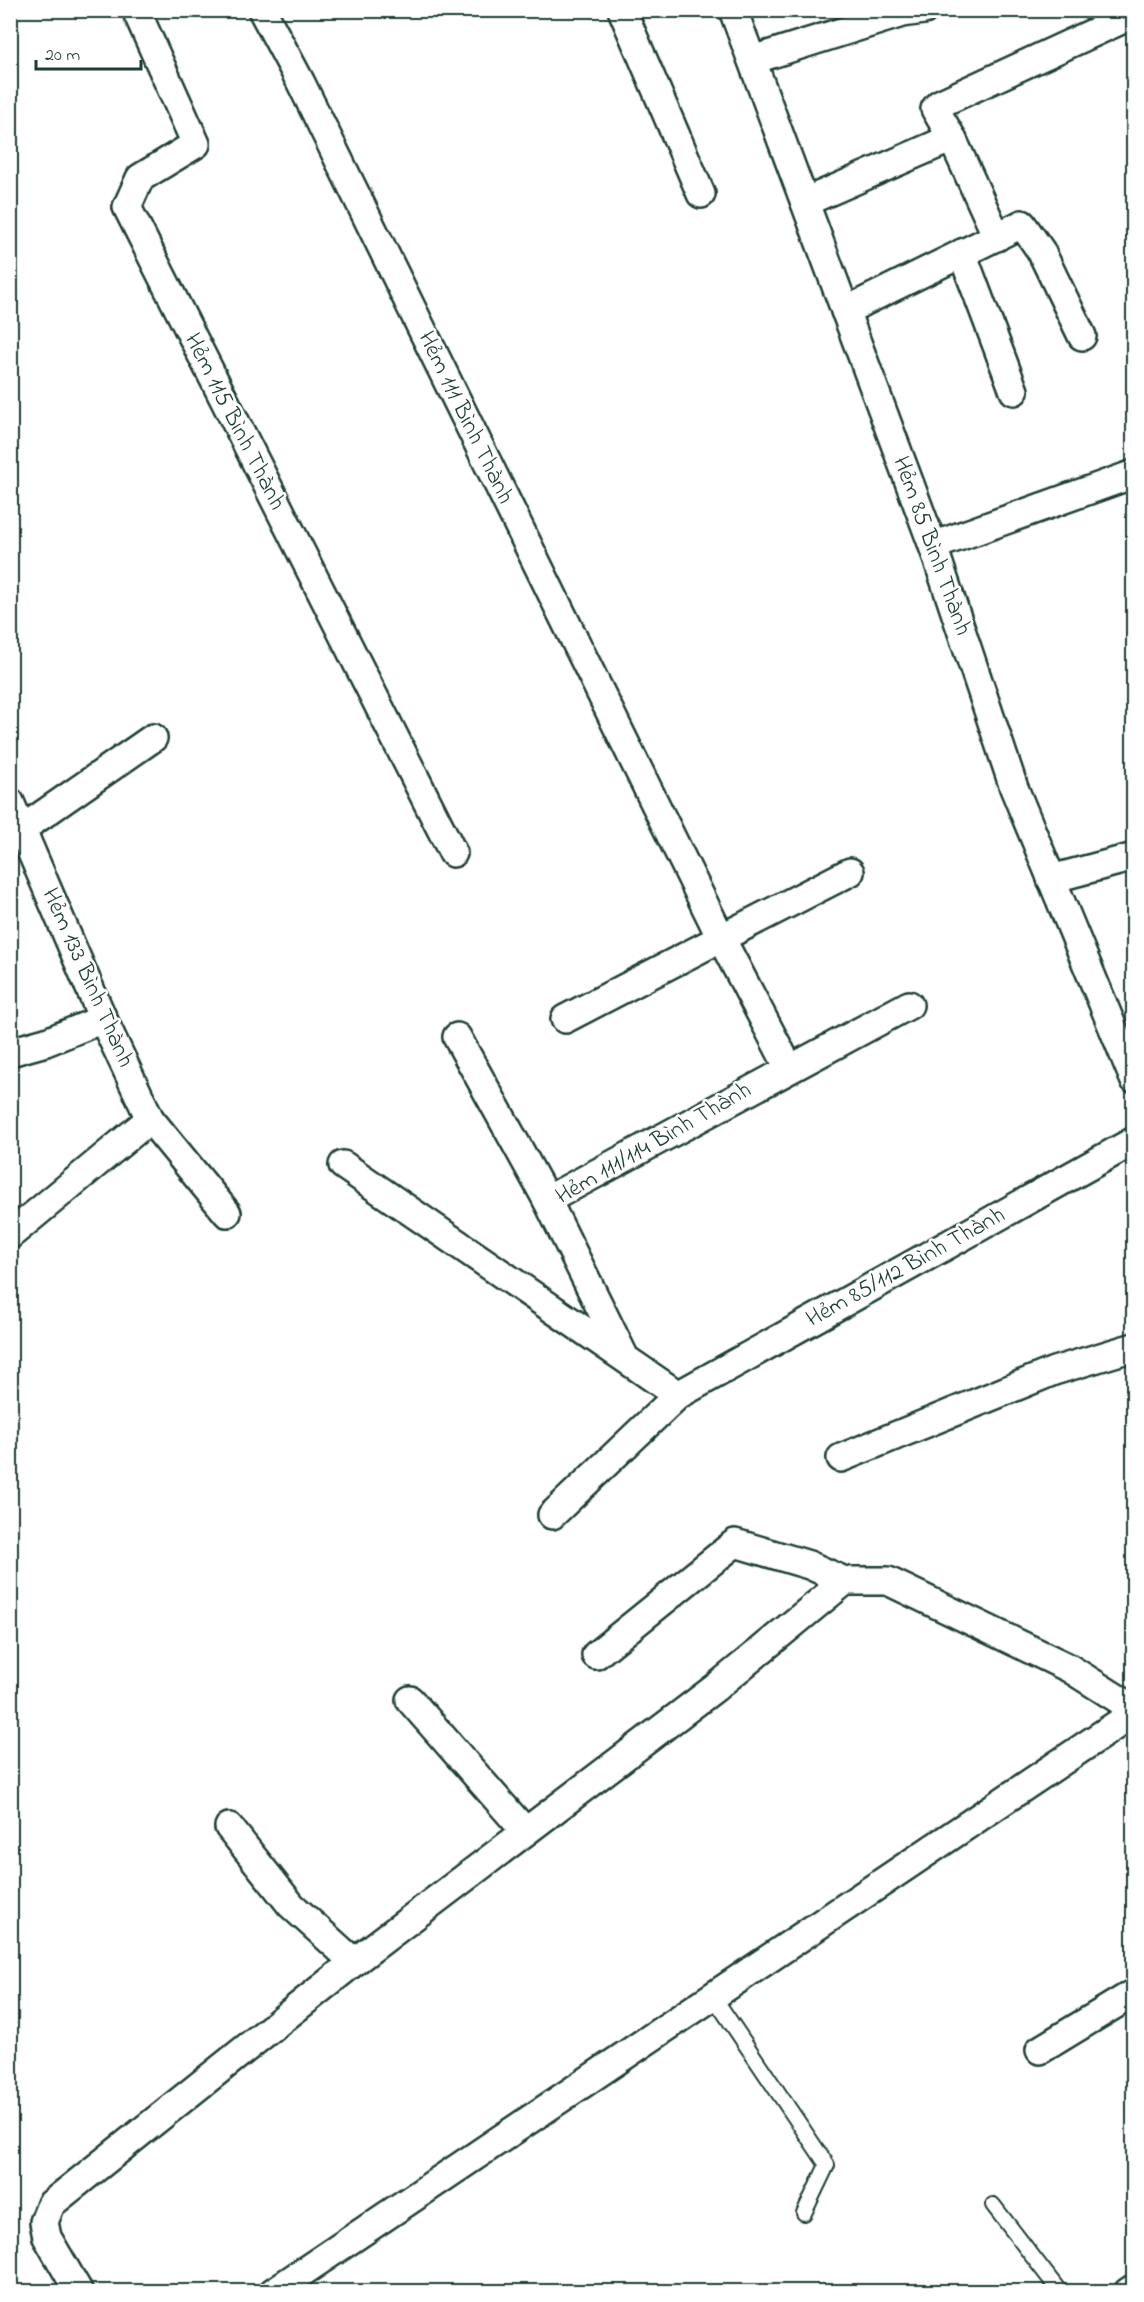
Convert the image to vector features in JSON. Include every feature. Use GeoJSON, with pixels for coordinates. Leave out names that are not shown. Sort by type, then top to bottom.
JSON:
{"type":"FeatureCollection","features":[{"type":"Feature","properties":{"kind":"street","name":"Hẻm 115 Bình Thành"},"geometry":{"type":"LineString","coordinates":[[136,10],[196,144],[140,178],[126,207],[453,853]]}},
{"type":"Feature","properties":{"kind":"street","name":"Hẻm 111 Bình Thành"},"geometry":{"type":"LineString","coordinates":[[262,10],[300,81],[721,938]]}},
{"type":"Feature","properties":{"kind":"street"},"geometry":{"type":"LineString","coordinates":[[622,10],[701,194]]}},
{"type":"Feature","properties":{"kind":"street","name":"Hẻm 85 Bình Thành"},"geometry":{"type":"LineString","coordinates":[[733,10],[933,546],[1014,789],[1130,1062]]}},
{"type":"Feature","properties":{"kind":"street"},"geometry":{"type":"LineString","coordinates":[[752,60],[902,13],[924,10]]}},
{"type":"Feature","properties":{"kind":"street"},"geometry":{"type":"LineString","coordinates":[[997,237],[952,138],[935,109],[939,104],[1132,15]]}},
{"type":"Feature","properties":{"kind":"street"},"geometry":{"type":"LineString","coordinates":[[805,202],[952,138]]}},
{"type":"Feature","properties":{"kind":"street"},"geometry":{"type":"LineString","coordinates":[[845,310],[1022,224],[1041,251],[1082,336]]}},
{"type":"Feature","properties":{"kind":"street"},"geometry":{"type":"LineString","coordinates":[[962,253],[1014,391]]}},
{"type":"Feature","properties":{"kind":"street"},"geometry":{"type":"LineString","coordinates":[[933,546],[1134,474]]}},
{"type":"Feature","properties":{"kind":"street"},"geometry":{"type":"LineString","coordinates":[[22,829],[153,738]]}},
{"type":"Feature","properties":{"kind":"street","name":"Hẻm 133 Bình Thành"},"geometry":{"type":"LineString","coordinates":[[10,802],[103,1019],[150,1119],[227,1213]]}},
{"type":"Feature","properties":{"kind":"street"},"geometry":{"type":"LineString","coordinates":[[1051,879],[1134,857]]}},
{"type":"Feature","properties":{"kind":"street"},"geometry":{"type":"LineString","coordinates":[[565,1019],[850,872]]}},
{"type":"Feature","properties":{"kind":"street"},"geometry":{"type":"LineString","coordinates":[[721,938],[789,1068]]}},
{"type":"Feature","properties":{"kind":"street","name":"Hẻm 111/114 Bình Thành"},"geometry":{"type":"LineString","coordinates":[[624,1356],[548,1200],[909,1005]]}},
{"type":"Feature","properties":{"kind":"street"},"geometry":{"type":"LineString","coordinates":[[10,1052],[46,1042],[103,1019]]}},
{"type":"Feature","properties":{"kind":"street"},"geometry":{"type":"LineString","coordinates":[[457,1037],[548,1200]]}},
{"type":"Feature","properties":{"kind":"street"},"geometry":{"type":"LineString","coordinates":[[10,1235],[150,1119]]}},
{"type":"Feature","properties":{"kind":"street","name":"Hẻm 85/112 Bình Thành"},"geometry":{"type":"LineString","coordinates":[[552,1515],[678,1395],[1134,1141]]}},
{"type":"Feature","properties":{"kind":"street"},"geometry":{"type":"LineString","coordinates":[[343,1165],[678,1395]]}},
{"type":"Feature","properties":{"kind":"street"},"geometry":{"type":"LineString","coordinates":[[841,1458],[1054,1371],[1134,1347]]}},
{"type":"Feature","properties":{"kind":"street"},"geometry":{"type":"LineString","coordinates":[[273,2292],[1134,1711],[1069,1668],[888,1581],[844,1581],[809,1565],[735,1543],[596,1655]]}},
{"type":"Feature","properties":{"kind":"street"},"geometry":{"type":"LineString","coordinates":[[79,2292],[47,2237],[44,2222],[51,2204],[354,1962],[715,1688],[844,1581]]}},
{"type":"Feature","properties":{"kind":"street"},"geometry":{"type":"LineString","coordinates":[[410,1700],[525,1831]]}},
{"type":"Feature","properties":{"kind":"street"},"geometry":{"type":"LineString","coordinates":[[229,1827],[291,1905],[354,1962]]}},
{"type":"Feature","properties":{"kind":"street"},"geometry":{"type":"LineString","coordinates":[[1040,2050],[1134,1994]]}},
{"type":"Feature","properties":{"kind":"street"},"geometry":{"type":"LineString","coordinates":[[1128,2292],[1134,2288]]}},
{"type":"Feature","properties":{"kind":"lane"},"geometry":{"type":"LineString","coordinates":[[713,1996],[827,2165],[804,2213]]}},
{"type":"Feature","properties":{"kind":"lane"},"geometry":{"type":"LineString","coordinates":[[993,2205],[1060,2292]]}}]}
